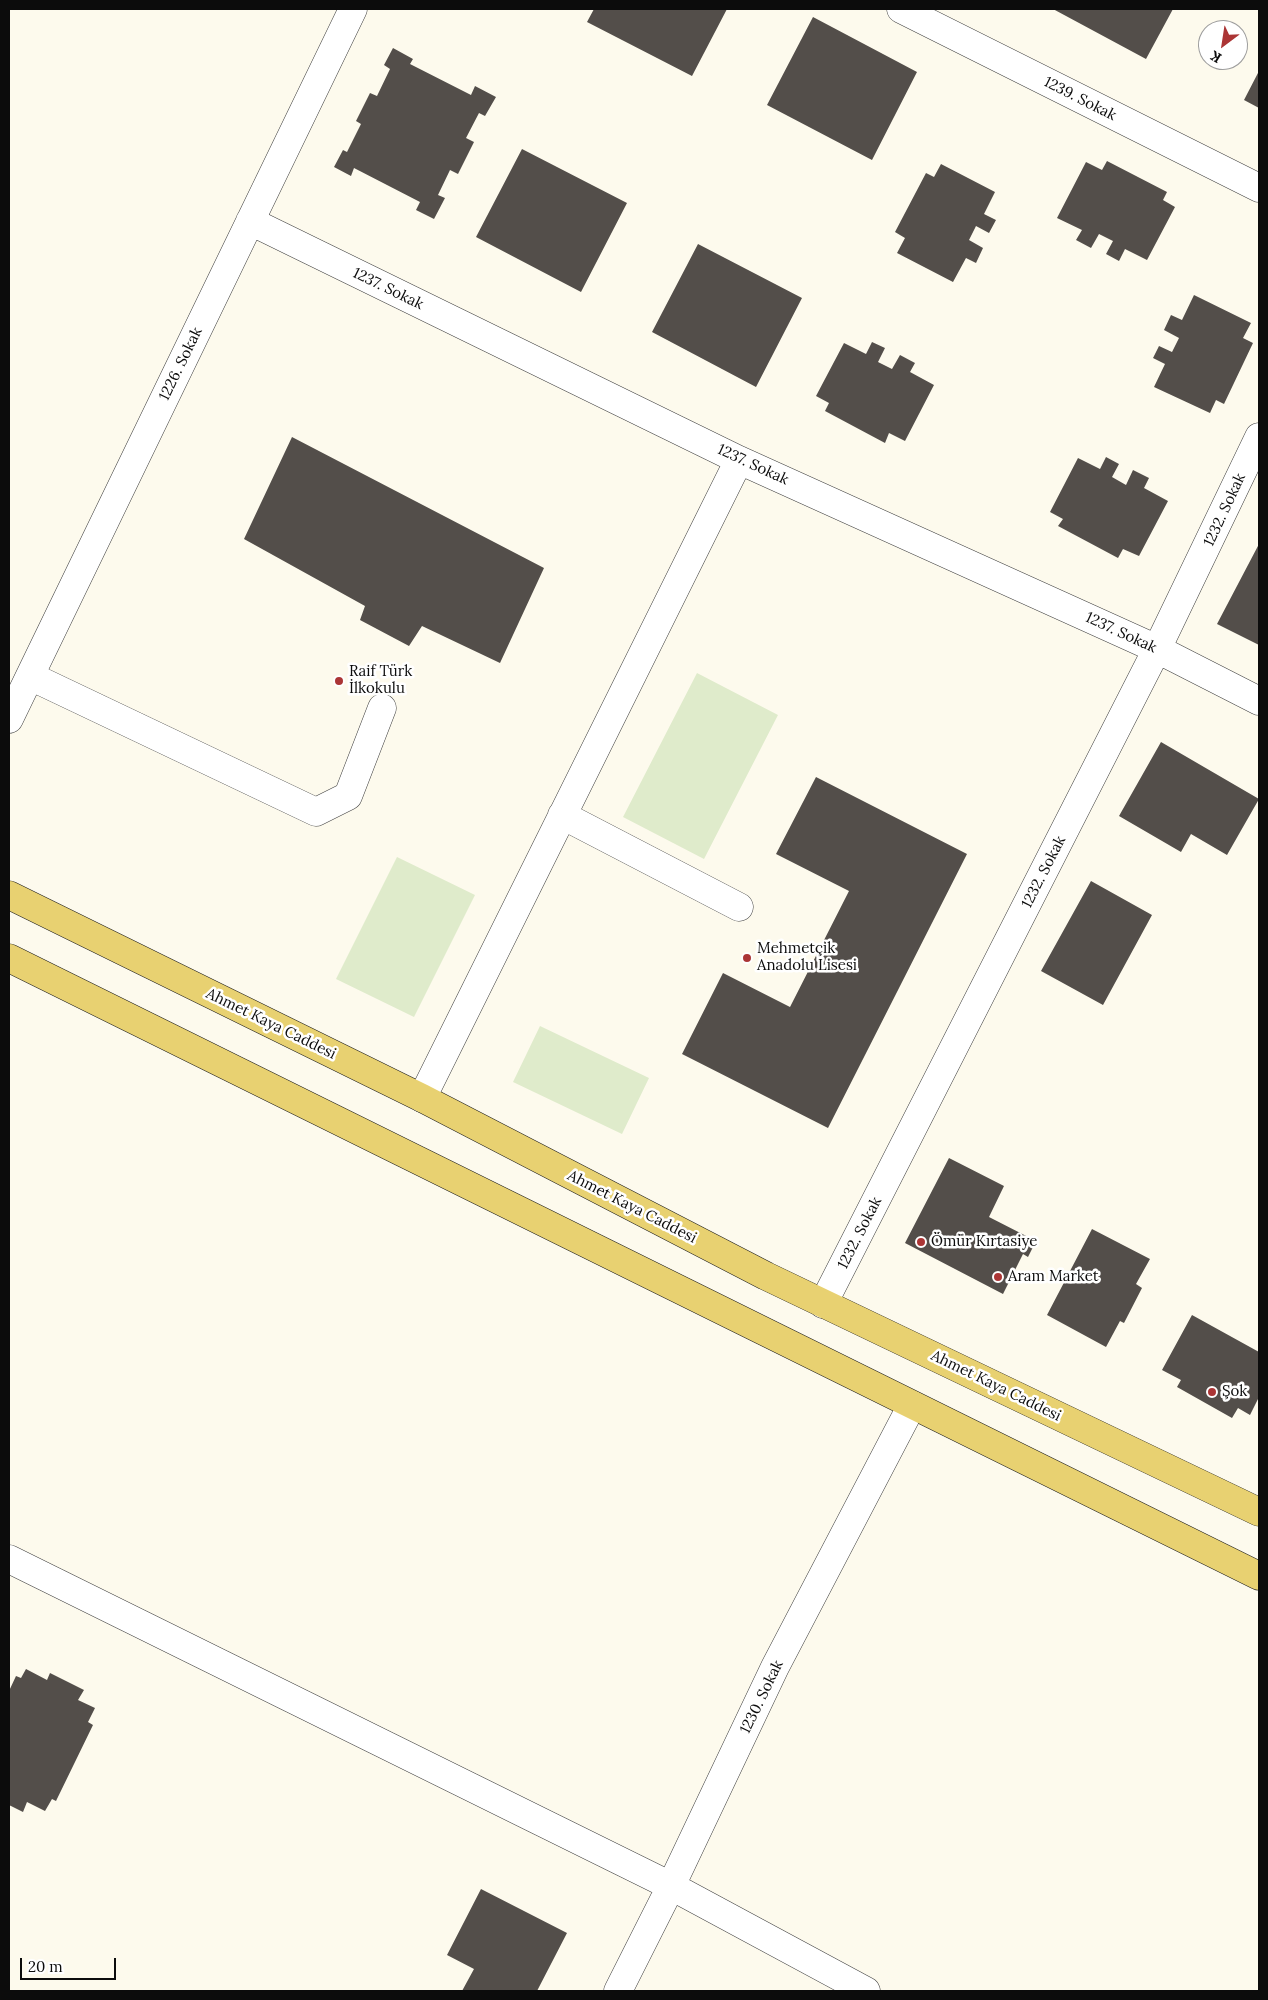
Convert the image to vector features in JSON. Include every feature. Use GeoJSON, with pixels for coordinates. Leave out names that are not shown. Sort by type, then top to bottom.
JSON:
{"type":"FeatureCollection","features":[{"type":"Feature","properties":{"kind":"main road","name":"Ahmet Kaya Caddesi"},"geometry":{"type":"LineString","coordinates":[[9,895],[422,1098],[823,1304],[1259,1512]]}},
{"type":"Feature","properties":{"kind":"main road"},"geometry":{"type":"LineString","coordinates":[[9,958],[1259,1576]]}},
{"type":"Feature","properties":{"kind":"street","name":"1226. Sokak"},"geometry":{"type":"LineString","coordinates":[[9,719],[353,9]]}},
{"type":"Feature","properties":{"kind":"street","name":"1239. Sokak"},"geometry":{"type":"LineString","coordinates":[[900,9],[1259,188]]}},
{"type":"Feature","properties":{"kind":"street","name":"1237. Sokak"},"geometry":{"type":"LineString","coordinates":[[250,222],[739,460],[1157,650],[1259,701]]}},
{"type":"Feature","properties":{"kind":"street","name":"1232. Sokak"},"geometry":{"type":"LineString","coordinates":[[823,1304],[1157,650],[1259,437]]}},
{"type":"Feature","properties":{"kind":"street"},"geometry":{"type":"LineString","coordinates":[[422,1098],[739,460]]}},
{"type":"Feature","properties":{"kind":"street"},"geometry":{"type":"LineString","coordinates":[[30,676],[316,812],[348,796],[382,708]]}},
{"type":"Feature","properties":{"kind":"street"},"geometry":{"type":"LineString","coordinates":[[562,815],[739,907]]}},
{"type":"Feature","properties":{"kind":"street","name":"1230. Sokak"},"geometry":{"type":"LineString","coordinates":[[618,1991],[671,1886],[776,1667],[912,1405]]}},
{"type":"Feature","properties":{"kind":"street"},"geometry":{"type":"LineString","coordinates":[[9,1559],[671,1886],[866,1991]]}},
{"type":"Feature","properties":{"kind":"green space"},"geometry":{"type":"Polygon","coordinates":[[[697,673],[778,715],[704,859],[623,817],[697,673]]]}},
{"type":"Feature","properties":{"kind":"green space"},"geometry":{"type":"Polygon","coordinates":[[[397,857],[475,895],[414,1017],[336,979],[397,857]]]}},
{"type":"Feature","properties":{"kind":"green space"},"geometry":{"type":"Polygon","coordinates":[[[540,1026],[649,1078],[622,1134],[513,1082],[540,1026]]]}},
{"type":"Feature","properties":{"kind":"building"},"geometry":{"type":"Polygon","coordinates":[[[594,9],[727,9],[692,76],[587,22],[594,9]]]}},
{"type":"Feature","properties":{"kind":"building"},"geometry":{"type":"Polygon","coordinates":[[[1053,9],[1173,9],[1146,59],[1053,9]]]}},
{"type":"Feature","properties":{"kind":"building"},"geometry":{"type":"Polygon","coordinates":[[[813,17],[917,72],[872,160],[767,105],[813,17]]]}},
{"type":"Feature","properties":{"kind":"building"},"geometry":{"type":"Polygon","coordinates":[[[393,48],[413,59],[410,64],[471,95],[475,86],[496,97],[485,116],[479,113],[466,138],[474,142],[458,174],[450,170],[438,195],[445,198],[434,219],[416,210],[420,202],[354,168],[351,176],[334,167],[343,150],[347,152],[361,124],[356,121],[370,93],[377,96],[390,69],[384,65],[393,48]]]}},
{"type":"Feature","properties":{"kind":"building"},"geometry":{"type":"Polygon","coordinates":[[[1259,71],[1259,108],[1244,100],[1259,71]]]}},
{"type":"Feature","properties":{"kind":"building"},"geometry":{"type":"Polygon","coordinates":[[[522,149],[627,203],[581,292],[476,237],[522,149]]]}},
{"type":"Feature","properties":{"kind":"building"},"geometry":{"type":"Polygon","coordinates":[[[1107,161],[1167,192],[1163,200],[1175,207],[1147,260],[1125,249],[1119,261],[1106,254],[1113,241],[1099,234],[1091,248],[1076,240],[1082,230],[1057,218],[1086,162],[1102,170],[1107,161]]]}},
{"type":"Feature","properties":{"kind":"building"},"geometry":{"type":"Polygon","coordinates":[[[941,164],[995,192],[984,214],[996,220],[989,233],[976,226],[969,240],[983,248],[976,263],[966,258],[953,282],[897,253],[905,238],[895,232],[926,173],[934,177],[941,164]]]}},
{"type":"Feature","properties":{"kind":"building"},"geometry":{"type":"Polygon","coordinates":[[[698,244],[802,298],[756,387],[652,332],[698,244]]]}},
{"type":"Feature","properties":{"kind":"building"},"geometry":{"type":"Polygon","coordinates":[[[1194,295],[1251,323],[1243,338],[1253,343],[1224,404],[1216,400],[1210,413],[1154,387],[1165,364],[1153,358],[1159,346],[1172,352],[1179,338],[1164,330],[1171,315],[1182,320],[1194,295]]]}},
{"type":"Feature","properties":{"kind":"building"},"geometry":{"type":"Polygon","coordinates":[[[872,342],[885,348],[878,362],[892,369],[900,355],[915,363],[910,372],[934,385],[905,441],[889,433],[885,443],[825,411],[829,403],[816,396],[844,343],[866,354],[872,342]]]}},
{"type":"Feature","properties":{"kind":"building"},"geometry":{"type":"Polygon","coordinates":[[[292,437],[544,568],[500,663],[422,626],[409,646],[360,620],[365,606],[244,539],[292,437]]]}},
{"type":"Feature","properties":{"kind":"building"},"geometry":{"type":"Polygon","coordinates":[[[1106,457],[1119,464],[1112,477],[1126,485],[1133,470],[1149,478],[1144,488],[1168,501],[1139,556],[1123,549],[1118,558],[1058,526],[1063,519],[1050,512],[1078,458],[1100,469],[1106,457]]]}},
{"type":"Feature","properties":{"kind":"building"},"geometry":{"type":"Polygon","coordinates":[[[1259,544],[1259,645],[1217,624],[1259,544]]]}},
{"type":"Feature","properties":{"kind":"building"},"geometry":{"type":"Polygon","coordinates":[[[1161,742],[1259,799],[1227,855],[1191,834],[1181,852],[1119,816],[1161,742]]]}},
{"type":"Feature","properties":{"kind":"building"},"geometry":{"type":"Polygon","coordinates":[[[816,777],[967,854],[828,1128],[682,1054],[723,973],[790,1007],[849,891],[776,854],[816,777]]]}},
{"type":"Feature","properties":{"kind":"building"},"geometry":{"type":"Polygon","coordinates":[[[1091,881],[1152,915],[1103,1005],[1041,971],[1091,881]]]}},
{"type":"Feature","properties":{"kind":"building"},"geometry":{"type":"Polygon","coordinates":[[[949,1158],[1004,1186],[989,1217],[1036,1241],[1028,1257],[1023,1254],[1003,1294],[905,1243],[949,1158]]]}},
{"type":"Feature","properties":{"kind":"building"},"geometry":{"type":"Polygon","coordinates":[[[1092,1229],[1150,1259],[1136,1284],[1142,1288],[1124,1323],[1120,1321],[1106,1347],[1047,1315],[1092,1229]]]}},
{"type":"Feature","properties":{"kind":"building"},"geometry":{"type":"Polygon","coordinates":[[[1192,1315],[1259,1352],[1259,1397],[1250,1415],[1238,1408],[1232,1418],[1177,1387],[1181,1380],[1162,1370],[1192,1315]]]}},
{"type":"Feature","properties":{"kind":"building"},"geometry":{"type":"Polygon","coordinates":[[[26,1669],[47,1680],[50,1673],[84,1690],[78,1700],[95,1708],[88,1722],[93,1725],[56,1801],[52,1799],[45,1811],[27,1802],[23,1812],[9,1805],[9,1691],[16,1676],[21,1678],[26,1669]]]}},
{"type":"Feature","properties":{"kind":"building"},"geometry":{"type":"Polygon","coordinates":[[[481,1889],[567,1933],[537,1991],[462,1991],[474,1969],[447,1955],[481,1889]]]}},
{"type":"Feature","properties":{"kind":"place","name":"Raif Türk İlkokulu"},"geometry":{"type":"Point","coordinates":[339,681]}},
{"type":"Feature","properties":{"kind":"place","name":"Mehmetçik Anadolu Lisesi"},"geometry":{"type":"Point","coordinates":[747,958]}},
{"type":"Feature","properties":{"kind":"place","name":"Ömür Kırtasiye"},"geometry":{"type":"Point","coordinates":[921,1242]}},
{"type":"Feature","properties":{"kind":"place","name":"Aram Market"},"geometry":{"type":"Point","coordinates":[998,1277]}},
{"type":"Feature","properties":{"kind":"place","name":"Şok"},"geometry":{"type":"Point","coordinates":[1212,1392]}}]}
